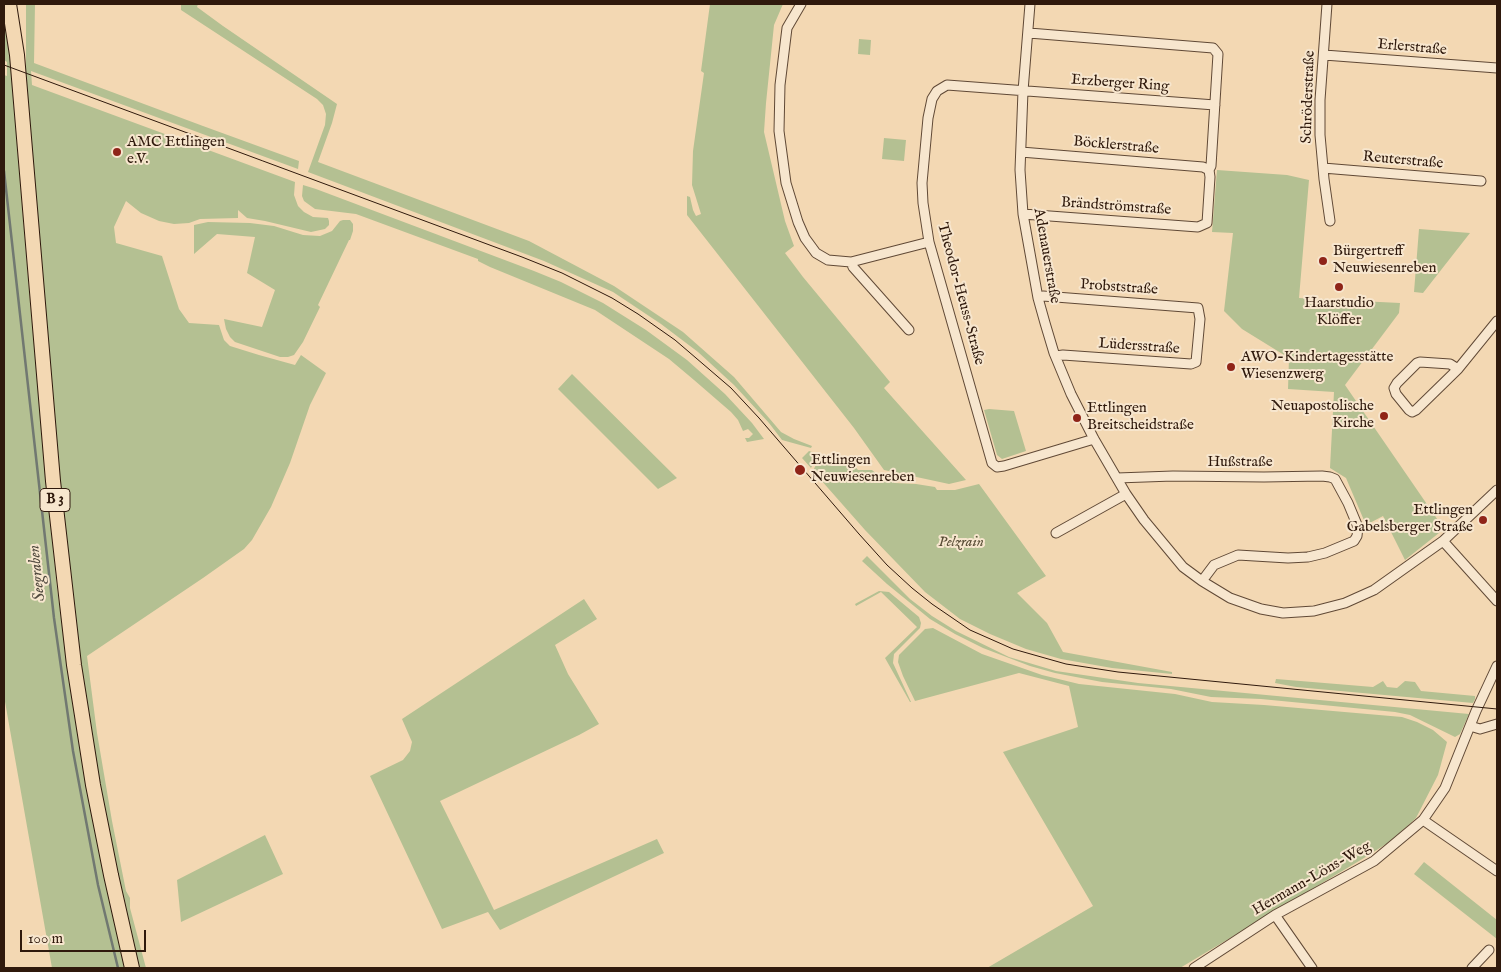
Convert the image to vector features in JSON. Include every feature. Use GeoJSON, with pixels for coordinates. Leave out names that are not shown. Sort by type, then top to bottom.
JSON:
{"type":"FeatureCollection","features":[{"type":"Feature","properties":{"kind":"main road","name":"B 3"},"geometry":{"type":"LineString","coordinates":[[9,4],[17,55],[53,481],[74,665],[95,794],[132,968]]}},
{"type":"Feature","properties":{"kind":"main road","name":"B 3"},"geometry":{"type":"LineString","coordinates":[[17,55],[19,4]]}},
{"type":"Feature","properties":{"kind":"street"},"geometry":{"type":"LineString","coordinates":[[801,4],[788,28],[780,85],[779,131],[786,183],[804,238],[816,253],[828,260],[852,262],[929,242]]}},
{"type":"Feature","properties":{"kind":"street","name":"Adenauerstraße"},"geometry":{"type":"LineString","coordinates":[[1030,4],[1023,90],[1021,152],[1023,214],[1038,298],[1056,356],[1071,394],[1094,439],[1126,494],[1144,520],[1183,567],[1230,598],[1261,609],[1283,612],[1314,611],[1345,603],[1374,590],[1442,541],[1497,490]]}},
{"type":"Feature","properties":{"kind":"street","name":"Schröderstraße"},"geometry":{"type":"LineString","coordinates":[[1327,4],[1320,100],[1320,135],[1330,221]]}},
{"type":"Feature","properties":{"kind":"street"},"geometry":{"type":"LineString","coordinates":[[1029,33],[1213,48],[1218,54],[1211,166],[1209,170]]}},
{"type":"Feature","properties":{"kind":"street","name":"Erlerstraße"},"geometry":{"type":"LineString","coordinates":[[1324,55],[1497,68]]}},
{"type":"Feature","properties":{"kind":"street","name":"Theodor-Heuss-Straße"},"geometry":{"type":"LineString","coordinates":[[1023,90],[947,85],[937,91],[932,99],[928,118],[922,183],[929,242],[992,464],[997,467],[1004,466],[1094,439]]}},
{"type":"Feature","properties":{"kind":"street","name":"Erzberger Ring"},"geometry":{"type":"LineString","coordinates":[[1023,90],[1215,105]]}},
{"type":"Feature","properties":{"kind":"street","name":"Böcklerstraße"},"geometry":{"type":"LineString","coordinates":[[1021,152],[1203,167],[1209,170]]}},
{"type":"Feature","properties":{"kind":"street","name":"Reuterstraße"},"geometry":{"type":"LineString","coordinates":[[1323,168],[1481,181]]}},
{"type":"Feature","properties":{"kind":"street","name":"Brändströmstraße"},"geometry":{"type":"LineString","coordinates":[[1023,214],[1198,227],[1207,223],[1209,170]]}},
{"type":"Feature","properties":{"kind":"street"},"geometry":{"type":"LineString","coordinates":[[852,262],[853,267],[909,330]]}},
{"type":"Feature","properties":{"kind":"street","name":"Probststraße"},"geometry":{"type":"LineString","coordinates":[[1038,298],[1043,296],[1198,308]]}},
{"type":"Feature","properties":{"kind":"street","name":"Lüdersstraße"},"geometry":{"type":"LineString","coordinates":[[1056,356],[1191,364],[1196,362],[1200,319],[1198,308]]}},
{"type":"Feature","properties":{"kind":"street"},"geometry":{"type":"LineString","coordinates":[[1458,369],[1450,364],[1417,363],[1403,376],[1394,388],[1396,394],[1409,410],[1412,412],[1416,410],[1458,369],[1497,321]]}},
{"type":"Feature","properties":{"kind":"street","name":"Hußstraße"},"geometry":{"type":"LineString","coordinates":[[1117,478],[1173,476],[1330,477],[1335,479],[1358,527],[1357,536],[1354,541],[1325,553],[1308,557],[1288,558],[1238,555],[1214,565],[1202,581]]}},
{"type":"Feature","properties":{"kind":"street"},"geometry":{"type":"LineString","coordinates":[[1056,533],[1126,494]]}},
{"type":"Feature","properties":{"kind":"street"},"geometry":{"type":"LineString","coordinates":[[1442,541],[1497,601]]}},
{"type":"Feature","properties":{"kind":"street","name":"Hermann-Löns-Weg"},"geometry":{"type":"LineString","coordinates":[[1194,968],[1275,914],[1374,861],[1423,820],[1445,788],[1476,711],[1497,666]]}},
{"type":"Feature","properties":{"kind":"street"},"geometry":{"type":"LineString","coordinates":[[1470,726],[1480,729],[1497,724]]}},
{"type":"Feature","properties":{"kind":"street"},"geometry":{"type":"LineString","coordinates":[[1423,820],[1497,871]]}},
{"type":"Feature","properties":{"kind":"street"},"geometry":{"type":"LineString","coordinates":[[1275,914],[1312,968]]}},
{"type":"Feature","properties":{"kind":"street"},"geometry":{"type":"LineString","coordinates":[[1472,968],[1488,950]]}},
{"type":"Feature","properties":{"kind":"green space"},"geometry":{"type":"Polygon","coordinates":[[[26,4],[35,4],[34,63],[299,161],[298,169],[31,71],[32,85],[295,182],[294,195],[298,206],[313,217],[328,218],[329,221],[329,225],[325,229],[311,232],[247,218],[238,210],[238,218],[200,219],[189,223],[174,224],[159,221],[141,213],[126,201],[114,227],[116,243],[162,256],[179,309],[189,323],[219,325],[224,340],[230,346],[295,365],[301,355],[326,373],[310,405],[290,463],[271,507],[252,540],[244,549],[203,578],[87,656],[97,733],[112,821],[126,891],[130,898],[130,908],[146,968],[138,968],[109,840],[85,702],[60,498],[26,87],[26,4]]]}},
{"type":"Feature","properties":{"kind":"green space"},"geometry":{"type":"Polygon","coordinates":[[[181,4],[198,4],[197,7],[223,26],[337,104],[318,162],[529,241],[614,286],[683,332],[734,377],[781,432],[812,446],[811,448],[782,440],[734,385],[698,352],[661,324],[613,292],[544,261],[308,172],[325,125],[326,114],[323,105],[317,99],[181,10],[181,4]]]}},
{"type":"Feature","properties":{"kind":"green space"},"geometry":{"type":"Polygon","coordinates":[[[710,4],[783,4],[774,25],[764,132],[785,221],[794,246],[785,253],[890,382],[884,388],[966,480],[949,484],[884,470],[854,428],[687,215],[687,196],[690,197],[696,216],[701,214],[692,185],[693,151],[704,73],[701,71],[710,4]]]}},
{"type":"Feature","properties":{"kind":"green space"},"geometry":{"type":"Polygon","coordinates":[[[4,12],[7,24],[30,301],[57,588],[72,701],[90,804],[125,968],[52,968],[4,696],[4,75],[7,76],[7,62],[4,60],[4,12]]]}},
{"type":"Feature","properties":{"kind":"green space"},"geometry":{"type":"Polygon","coordinates":[[[859,39],[871,40],[870,55],[858,54],[859,39]]]}},
{"type":"Feature","properties":{"kind":"green space"},"geometry":{"type":"Polygon","coordinates":[[[884,138],[906,140],[904,161],[882,159],[884,138]]]}},
{"type":"Feature","properties":{"kind":"green space"},"geometry":{"type":"Polygon","coordinates":[[[1217,170],[1287,175],[1309,180],[1299,298],[1400,303],[1399,313],[1345,385],[1444,529],[1405,560],[1383,516],[1366,525],[1346,478],[1330,468],[1334,392],[1288,389],[1289,358],[1242,329],[1224,311],[1233,233],[1212,232],[1217,170]]]}},
{"type":"Feature","properties":{"kind":"green space"},"geometry":{"type":"Polygon","coordinates":[[[303,185],[534,271],[603,303],[646,330],[687,360],[725,394],[764,439],[747,442],[745,438],[749,438],[753,434],[748,429],[743,431],[738,420],[731,412],[669,359],[595,310],[490,267],[478,261],[478,259],[356,214],[315,209],[304,201],[302,196],[303,185]]]}},
{"type":"Feature","properties":{"kind":"green space"},"geometry":{"type":"Polygon","coordinates":[[[343,220],[350,220],[353,224],[350,240],[318,305],[320,307],[303,342],[294,355],[280,357],[235,342],[226,329],[224,319],[262,327],[275,290],[247,273],[255,237],[217,234],[194,254],[194,225],[208,222],[250,223],[274,226],[303,235],[320,236],[332,231],[343,220]]]}},
{"type":"Feature","properties":{"kind":"green space"},"geometry":{"type":"Polygon","coordinates":[[[1419,229],[1470,233],[1423,293],[1414,292],[1419,229]]]}},
{"type":"Feature","properties":{"kind":"green space"},"geometry":{"type":"Polygon","coordinates":[[[572,374],[677,478],[658,489],[558,389],[572,374]]]}},
{"type":"Feature","properties":{"kind":"green space"},"geometry":{"type":"Polygon","coordinates":[[[984,410],[1014,411],[1026,451],[1002,459],[997,455],[984,410]]]}},
{"type":"Feature","properties":{"kind":"green space"},"geometry":{"type":"Polygon","coordinates":[[[809,451],[818,454],[811,468],[802,458],[809,451]]]}},
{"type":"Feature","properties":{"kind":"green space","name":"Pelzrain"},"geometry":{"type":"Polygon","coordinates":[[[821,454],[851,462],[858,470],[872,470],[881,478],[895,483],[935,487],[937,490],[955,490],[979,484],[1046,576],[1017,593],[1047,623],[1063,652],[1172,672],[1172,674],[1112,668],[1061,659],[1026,649],[960,619],[925,592],[865,530],[813,471],[821,454]]]}},
{"type":"Feature","properties":{"kind":"green space"},"geometry":{"type":"Polygon","coordinates":[[[867,556],[910,599],[956,631],[1009,657],[1056,671],[1138,683],[1469,714],[1460,734],[1455,737],[1410,715],[1395,712],[1261,699],[1211,697],[1171,689],[1102,682],[1055,673],[1030,666],[983,648],[930,619],[862,561],[867,556]]]}},
{"type":"Feature","properties":{"kind":"green space"},"geometry":{"type":"Polygon","coordinates":[[[879,591],[889,592],[919,617],[921,623],[920,628],[894,654],[893,663],[911,702],[885,658],[917,627],[881,592],[856,606],[855,604],[879,591]]]}},
{"type":"Feature","properties":{"kind":"green space"},"geometry":{"type":"Polygon","coordinates":[[[584,599],[597,619],[555,645],[568,674],[599,724],[440,801],[494,910],[657,839],[664,853],[500,930],[488,912],[442,929],[370,776],[403,760],[410,751],[412,742],[402,719],[584,599]]]}},
{"type":"Feature","properties":{"kind":"green space"},"geometry":{"type":"Polygon","coordinates":[[[933,628],[982,654],[1042,675],[1079,684],[1175,694],[1212,702],[1402,717],[1433,730],[1447,742],[1438,775],[1416,818],[1394,839],[1180,968],[987,968],[1093,906],[1003,752],[1078,727],[1069,686],[1019,673],[915,701],[898,662],[899,655],[925,629],[933,628]]]}},
{"type":"Feature","properties":{"kind":"green space"},"geometry":{"type":"Polygon","coordinates":[[[1276,679],[1373,687],[1383,681],[1387,687],[1397,688],[1405,681],[1415,682],[1421,691],[1475,696],[1475,699],[1473,703],[1296,687],[1275,683],[1276,679]]]}},
{"type":"Feature","properties":{"kind":"green space"},"geometry":{"type":"Polygon","coordinates":[[[265,835],[283,874],[181,922],[177,880],[265,835]]]}},
{"type":"Feature","properties":{"kind":"green space"},"geometry":{"type":"Polygon","coordinates":[[[1424,862],[1497,920],[1497,939],[1414,874],[1424,862]]]}},
{"type":"Feature","properties":{"kind":"waterway","name":"Seegraben"},"geometry":{"type":"LineString","coordinates":[[4,171],[54,618],[73,751],[98,885],[118,968]]}},
{"type":"Feature","properties":{"kind":"tram line"},"geometry":{"type":"LineString","coordinates":[[4,65],[522,257],[562,273],[612,298],[675,340],[731,388],[887,565],[912,588],[970,630],[1013,649],[1066,664],[1118,672],[1497,709]]}},
{"type":"Feature","properties":{"kind":"place","name":"AMC Ettlingen e.V."},"geometry":{"type":"Point","coordinates":[117,152]}},
{"type":"Feature","properties":{"kind":"place","name":"Bürgertreff Neuwiesenreben"},"geometry":{"type":"Point","coordinates":[1323,261]}},
{"type":"Feature","properties":{"kind":"place","name":"Haarstudio Klöffer"},"geometry":{"type":"Point","coordinates":[1339,287]}},
{"type":"Feature","properties":{"kind":"place","name":"AWO-Kindertagesstätte Wiesenzwerg"},"geometry":{"type":"Point","coordinates":[1231,367]}},
{"type":"Feature","properties":{"kind":"place","name":"Neuapostolische Kirche"},"geometry":{"type":"Point","coordinates":[1384,416]}},
{"type":"Feature","properties":{"kind":"place","name":"Ettlingen Breitscheidstraße"},"geometry":{"type":"Point","coordinates":[1077,418]}},
{"type":"Feature","properties":{"kind":"place","name":"Ettlingen Neuwiesenreben"},"geometry":{"type":"Point","coordinates":[800,470]}},
{"type":"Feature","properties":{"kind":"place","name":"Ettlingen Gabelsberger Straße"},"geometry":{"type":"Point","coordinates":[1483,520]}}]}
